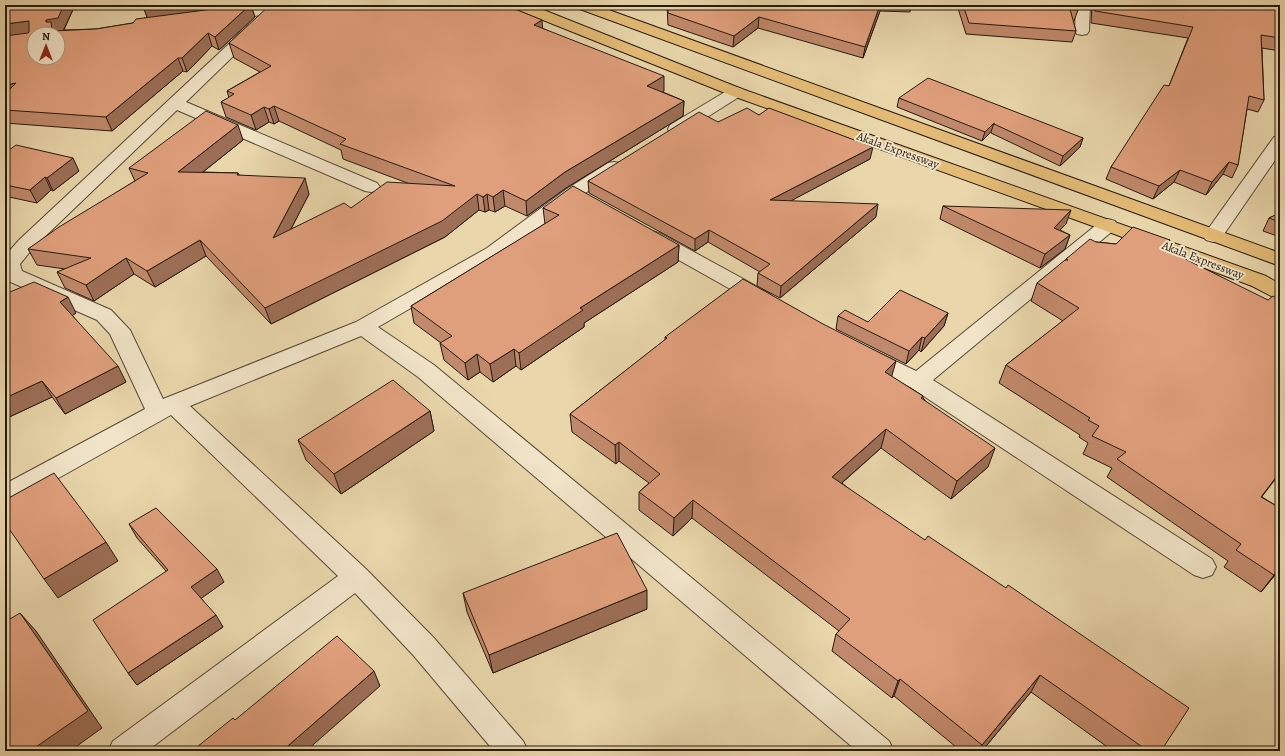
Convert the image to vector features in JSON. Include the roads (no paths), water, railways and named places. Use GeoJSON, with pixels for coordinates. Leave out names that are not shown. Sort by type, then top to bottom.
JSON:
{"type":"FeatureCollection","features":[{"type":"Feature","properties":{"kind":"main road","name":"Akala Expressway"},"geometry":{"type":"LineString","coordinates":[[518,5],[736,92],[1108,225],[1259,281],[1280,292]]}},
{"type":"Feature","properties":{"kind":"main road","name":"Akala Expressway"},"geometry":{"type":"LineString","coordinates":[[582,5],[1280,260]]}},
{"type":"Feature","properties":{"kind":"street"},"geometry":{"type":"LineString","coordinates":[[212,17],[304,5]]}},
{"type":"Feature","properties":{"kind":"street"},"geometry":{"type":"LineString","coordinates":[[1082,31],[1083,5]]}},
{"type":"Feature","properties":{"kind":"street"},"geometry":{"type":"LineString","coordinates":[[274,9],[26,244],[10,263],[13,275],[104,315],[119,330],[166,408],[357,577],[424,647],[513,751]]}},
{"type":"Feature","properties":{"kind":"street"},"geometry":{"type":"LineString","coordinates":[[658,140],[736,92]]}},
{"type":"Feature","properties":{"kind":"street"},"geometry":{"type":"LineString","coordinates":[[175,103],[371,187]]}},
{"type":"Feature","properties":{"kind":"street"},"geometry":{"type":"LineString","coordinates":[[1212,236],[1280,141]]}},
{"type":"Feature","properties":{"kind":"street"},"geometry":{"type":"LineString","coordinates":[[5,496],[166,408],[363,327],[494,252],[573,193],[632,156]]}},
{"type":"Feature","properties":{"kind":"street"},"geometry":{"type":"LineString","coordinates":[[573,193],[594,204]]}},
{"type":"Feature","properties":{"kind":"street"},"geometry":{"type":"LineString","coordinates":[[918,381],[1108,225]]}},
{"type":"Feature","properties":{"kind":"street"},"geometry":{"type":"LineString","coordinates":[[636,228],[782,310]]}},
{"type":"Feature","properties":{"kind":"street"},"geometry":{"type":"LineString","coordinates":[[363,327],[426,371],[879,751]]}},
{"type":"Feature","properties":{"kind":"street"},"geometry":{"type":"LineString","coordinates":[[852,349],[918,381],[1203,567]]}},
{"type":"Feature","properties":{"kind":"street"},"geometry":{"type":"LineString","coordinates":[[123,751],[357,577]]}}]}
